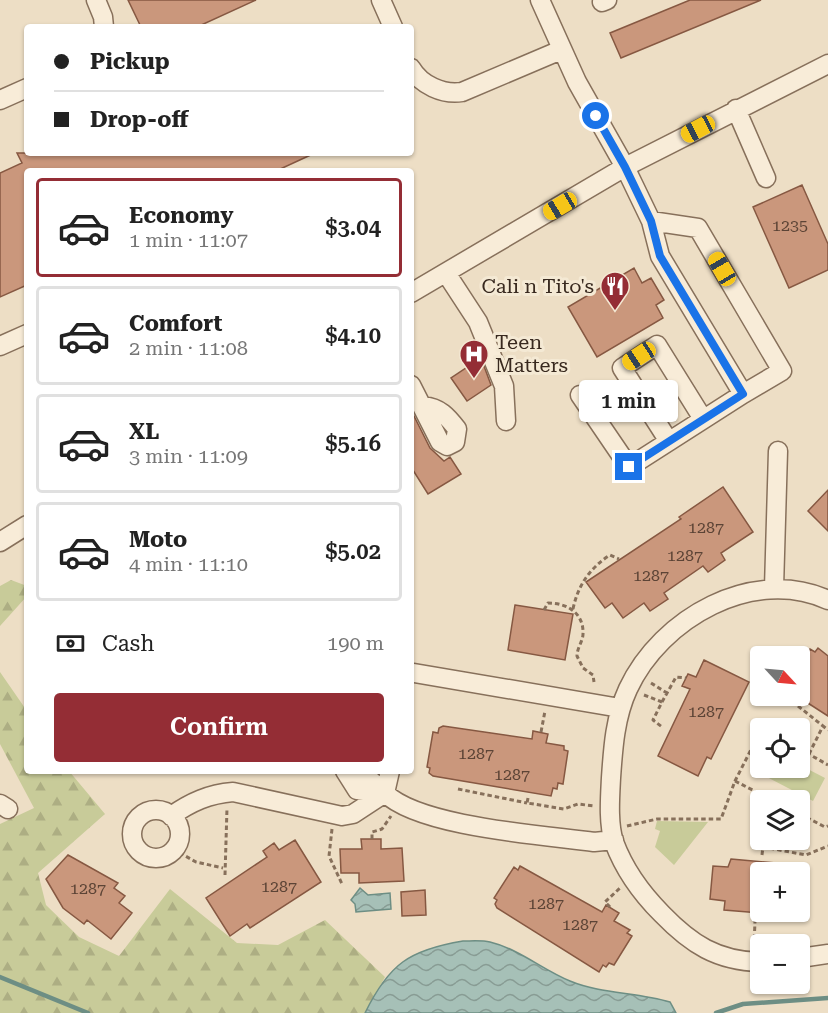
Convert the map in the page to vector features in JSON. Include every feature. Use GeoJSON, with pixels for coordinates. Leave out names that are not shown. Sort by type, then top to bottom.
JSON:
{"type":"FeatureCollection","features":[{"type":"Feature","properties":{"kind":"street"},"geometry":{"type":"LineString","coordinates":[[96,0],[104,24]]}},
{"type":"Feature","properties":{"kind":"street"},"geometry":{"type":"LineString","coordinates":[[381,0],[392,24]]}},
{"type":"Feature","properties":{"kind":"street"},"geometry":{"type":"LineString","coordinates":[[540,0],[561,50],[625,167],[651,221],[660,256],[743,394]]}},
{"type":"Feature","properties":{"kind":"street"},"geometry":{"type":"LineString","coordinates":[[414,71],[425,82],[452,94],[462,92],[561,50]]}},
{"type":"Feature","properties":{"kind":"street"},"geometry":{"type":"LineString","coordinates":[[414,291],[625,167],[828,64]]}},
{"type":"Feature","properties":{"kind":"street"},"geometry":{"type":"LineString","coordinates":[[0,100],[24,89]]}},
{"type":"Feature","properties":{"kind":"street"},"geometry":{"type":"LineString","coordinates":[[736,109],[766,178]]}},
{"type":"Feature","properties":{"kind":"street"},"geometry":{"type":"LineString","coordinates":[[580,395],[629,467],[668,440],[782,371],[698,228],[651,221]]}},
{"type":"Feature","properties":{"kind":"street"},"geometry":{"type":"LineString","coordinates":[[446,273],[478,322],[504,386],[506,421]]}},
{"type":"Feature","properties":{"kind":"street"},"geometry":{"type":"LineString","coordinates":[[0,346],[24,335]]}},
{"type":"Feature","properties":{"kind":"street"},"geometry":{"type":"LineString","coordinates":[[668,440],[622,368],[657,345],[703,419]]}},
{"type":"Feature","properties":{"kind":"street"},"geometry":{"type":"LineString","coordinates":[[414,390],[423,406]]}},
{"type":"Feature","properties":{"kind":"street"},"geometry":{"type":"LineString","coordinates":[[774,588],[778,451]]}},
{"type":"Feature","properties":{"kind":"street"},"geometry":{"type":"LineString","coordinates":[[0,542],[24,527]]}},
{"type":"Feature","properties":{"kind":"street"},"geometry":{"type":"LineString","coordinates":[[750,963],[736,962],[707,951],[677,930],[650,901],[633,878],[610,797],[613,745],[620,708],[640,668],[673,631],[727,598],[754,590],[774,588],[805,592],[828,600]]}},
{"type":"Feature","properties":{"kind":"street"},"geometry":{"type":"LineString","coordinates":[[414,673],[620,708]]}},
{"type":"Feature","properties":{"kind":"street"},"geometry":{"type":"LineString","coordinates":[[347,774],[357,790],[385,793]]}},
{"type":"Feature","properties":{"kind":"street"},"geometry":{"type":"LineString","coordinates":[[363,774],[396,804],[427,816],[594,842],[619,833]]}},
{"type":"Feature","properties":{"kind":"street"},"geometry":{"type":"LineString","coordinates":[[373,774],[385,793]]}},
{"type":"Feature","properties":{"kind":"street"},"geometry":{"type":"LineString","coordinates":[[171,816],[200,799],[233,792],[342,816],[353,814],[385,793],[389,774]]}},
{"type":"Feature","properties":{"kind":"street"},"geometry":{"type":"LineString","coordinates":[[164,811],[171,816],[179,828],[179,839],[173,849],[163,856],[150,857],[138,850],[132,839],[136,821],[146,812],[164,811]]}},
{"type":"Feature","properties":{"kind":"street"},"geometry":{"type":"LineString","coordinates":[[810,957],[828,954]]}},
{"type":"Feature","properties":{"kind":"path"},"geometry":{"type":"LineString","coordinates":[[573,609],[576,597],[591,569],[610,555],[619,559]]}},
{"type":"Feature","properties":{"kind":"path"},"geometry":{"type":"LineString","coordinates":[[544,610],[549,603],[555,603],[573,609],[581,620],[583,630],[577,656],[583,668],[593,675],[594,682]]}},
{"type":"Feature","properties":{"kind":"path"},"geometry":{"type":"LineString","coordinates":[[662,727],[653,720],[676,677],[686,678]]}},
{"type":"Feature","properties":{"kind":"path"},"geometry":{"type":"LineString","coordinates":[[649,696],[662,702]]}},
{"type":"Feature","properties":{"kind":"path"},"geometry":{"type":"LineString","coordinates":[[798,706],[796,707],[828,730]]}},
{"type":"Feature","properties":{"kind":"path"},"geometry":{"type":"LineString","coordinates":[[541,732],[544,719]]}},
{"type":"Feature","properties":{"kind":"path"},"geometry":{"type":"LineString","coordinates":[[810,752],[823,726]]}},
{"type":"Feature","properties":{"kind":"path"},"geometry":{"type":"LineString","coordinates":[[619,833],[657,819],[721,819],[735,781],[750,752]]}},
{"type":"Feature","properties":{"kind":"path"},"geometry":{"type":"LineString","coordinates":[[810,755],[828,765]]}},
{"type":"Feature","properties":{"kind":"path"},"geometry":{"type":"LineString","coordinates":[[735,781],[753,790]]}},
{"type":"Feature","properties":{"kind":"path"},"geometry":{"type":"LineString","coordinates":[[458,789],[564,809],[578,804],[592,806]]}},
{"type":"Feature","properties":{"kind":"path"},"geometry":{"type":"LineString","coordinates":[[527,803],[528,798]]}},
{"type":"Feature","properties":{"kind":"path"},"geometry":{"type":"LineString","coordinates":[[810,818],[828,826]]}},
{"type":"Feature","properties":{"kind":"path"},"geometry":{"type":"LineString","coordinates":[[225,874],[228,821]]}},
{"type":"Feature","properties":{"kind":"path"},"geometry":{"type":"LineString","coordinates":[[372,839],[372,832],[387,825]]}},
{"type":"Feature","properties":{"kind":"path"},"geometry":{"type":"LineString","coordinates":[[330,839],[329,856],[342,884]]}},
{"type":"Feature","properties":{"kind":"path"},"geometry":{"type":"LineString","coordinates":[[762,855],[763,847],[806,855],[828,846]]}},
{"type":"Feature","properties":{"kind":"path"},"geometry":{"type":"LineString","coordinates":[[173,849],[196,862],[224,868]]}},
{"type":"Feature","properties":{"kind":"path"},"geometry":{"type":"LineString","coordinates":[[610,907],[605,902],[606,898],[633,878]]}},
{"type":"Feature","properties":{"kind":"green space"},"geometry":{"type":"Polygon","coordinates":[[[11,580],[24,585],[24,599],[0,626],[0,586],[11,580]]]}},
{"type":"Feature","properties":{"kind":"green space"},"geometry":{"type":"Polygon","coordinates":[[[0,672],[24,707],[24,774],[72,774],[105,814],[38,873],[46,905],[79,937],[119,956],[170,889],[237,943],[278,945],[325,920],[385,977],[365,1013],[0,1013],[0,824],[34,808],[0,744],[0,672]]]}},
{"type":"Feature","properties":{"kind":"green space"},"geometry":{"type":"Polygon","coordinates":[[[810,770],[825,778],[813,801],[810,799],[810,790],[792,790],[769,778],[810,778],[810,770]]]}},
{"type":"Feature","properties":{"kind":"green space"},"geometry":{"type":"Polygon","coordinates":[[[657,821],[708,822],[674,865],[655,847],[660,831],[655,829],[657,821]]]}},
{"type":"Feature","properties":{"kind":"water"},"geometry":{"type":"Polygon","coordinates":[[[360,888],[368,895],[390,893],[391,909],[356,912],[355,904],[351,900],[360,888]]]}},
{"type":"Feature","properties":{"kind":"water"},"geometry":{"type":"Polygon","coordinates":[[[463,941],[484,941],[501,945],[582,985],[670,1002],[676,1013],[365,1013],[383,982],[403,962],[428,949],[463,941]]]}},
{"type":"Feature","properties":{"kind":"building"},"geometry":{"type":"Polygon","coordinates":[[[128,0],[256,0],[204,24],[140,24],[128,0]]]}},
{"type":"Feature","properties":{"kind":"building"},"geometry":{"type":"Polygon","coordinates":[[[690,0],[761,0],[621,58],[610,33],[690,0]]]}},
{"type":"Feature","properties":{"kind":"building"},"geometry":{"type":"Polygon","coordinates":[[[17,153],[24,153],[24,156],[308,156],[282,168],[24,168],[24,286],[0,297],[0,173],[22,163],[17,153]]]}},
{"type":"Feature","properties":{"kind":"building"},"geometry":{"type":"Polygon","coordinates":[[[802,185],[828,244],[828,270],[789,288],[753,207],[802,185]]]}},
{"type":"Feature","properties":{"kind":"building","name":"Cali n Tito's"},"geometry":{"type":"Polygon","coordinates":[[[634,268],[642,283],[651,278],[664,300],[656,305],[663,318],[597,357],[568,307],[634,268]]]}},
{"type":"Feature","properties":{"kind":"building","name":"Teen Matters"},"geometry":{"type":"Polygon","coordinates":[[[481,358],[491,385],[467,401],[451,378],[481,358]]]}},
{"type":"Feature","properties":{"kind":"building"},"geometry":{"type":"Polygon","coordinates":[[[414,416],[430,448],[444,461],[450,457],[461,474],[428,494],[414,472],[414,416]]]}},
{"type":"Feature","properties":{"kind":"building"},"geometry":{"type":"Polygon","coordinates":[[[723,487],[753,532],[721,553],[725,560],[708,572],[703,566],[664,593],[668,599],[650,611],[644,603],[623,618],[612,603],[605,608],[586,582],[681,519],[679,517],[723,487]]]}},
{"type":"Feature","properties":{"kind":"building"},"geometry":{"type":"Polygon","coordinates":[[[828,490],[828,531],[808,511],[828,490]]]}},
{"type":"Feature","properties":{"kind":"building"},"geometry":{"type":"Polygon","coordinates":[[[515,605],[573,614],[565,660],[508,650],[515,605]]]}},
{"type":"Feature","properties":{"kind":"building"},"geometry":{"type":"Polygon","coordinates":[[[818,648],[828,656],[828,716],[810,704],[810,649],[815,652],[818,648]]]}},
{"type":"Feature","properties":{"kind":"building"},"geometry":{"type":"Polygon","coordinates":[[[704,660],[749,682],[711,759],[707,757],[698,776],[658,756],[690,689],[682,686],[688,674],[696,677],[704,660]]]}},
{"type":"Feature","properties":{"kind":"building"},"geometry":{"type":"Polygon","coordinates":[[[443,726],[532,739],[533,731],[548,734],[546,743],[564,746],[564,750],[568,751],[563,784],[558,783],[557,789],[553,788],[551,796],[433,776],[429,773],[430,768],[427,767],[433,732],[438,733],[439,728],[443,726]]]}},
{"type":"Feature","properties":{"kind":"building"},"geometry":{"type":"Polygon","coordinates":[[[361,839],[381,839],[381,849],[402,848],[404,881],[359,883],[359,873],[341,873],[340,849],[362,849],[361,839]]]}},
{"type":"Feature","properties":{"kind":"building"},"geometry":{"type":"Polygon","coordinates":[[[295,840],[321,882],[250,928],[247,924],[230,936],[206,898],[267,857],[263,851],[274,843],[279,850],[295,840]]]}},
{"type":"Feature","properties":{"kind":"building"},"geometry":{"type":"Polygon","coordinates":[[[68,855],[118,883],[114,888],[125,896],[119,903],[132,913],[111,939],[87,920],[84,924],[63,908],[46,879],[68,855]]]}},
{"type":"Feature","properties":{"kind":"building"},"geometry":{"type":"Polygon","coordinates":[[[731,859],[765,862],[750,862],[750,912],[724,910],[725,901],[710,899],[713,866],[728,867],[731,859]]]}},
{"type":"Feature","properties":{"kind":"building"},"geometry":{"type":"Polygon","coordinates":[[[520,866],[602,912],[606,905],[619,913],[614,921],[630,930],[627,933],[632,936],[614,965],[609,963],[606,967],[603,965],[599,972],[497,908],[495,904],[497,900],[494,898],[514,867],[518,870],[520,866]]]}},
{"type":"Feature","properties":{"kind":"building"},"geometry":{"type":"Polygon","coordinates":[[[425,890],[426,915],[402,916],[401,892],[425,890]]]}},
{"type":"Feature","properties":{"kind":"waterway"},"geometry":{"type":"LineString","coordinates":[[0,977],[88,1013]]}},
{"type":"Feature","properties":{"kind":"waterway"},"geometry":{"type":"LineString","coordinates":[[716,1013],[743,1004],[828,998]]}},
{"type":"Feature","properties":{"kind":"place","name":"Cali n Tito's"},"geometry":{"type":"Point","coordinates":[615,312]}},
{"type":"Feature","properties":{"kind":"place","name":"Teen Matters"},"geometry":{"type":"Point","coordinates":[474,380]}},
{"type":"Feature","properties":{"kind":"route"},"geometry":{"type":"LineString","coordinates":[[596,116],[625,167],[651,221],[660,256],[743,394],[629,467]]}}]}
